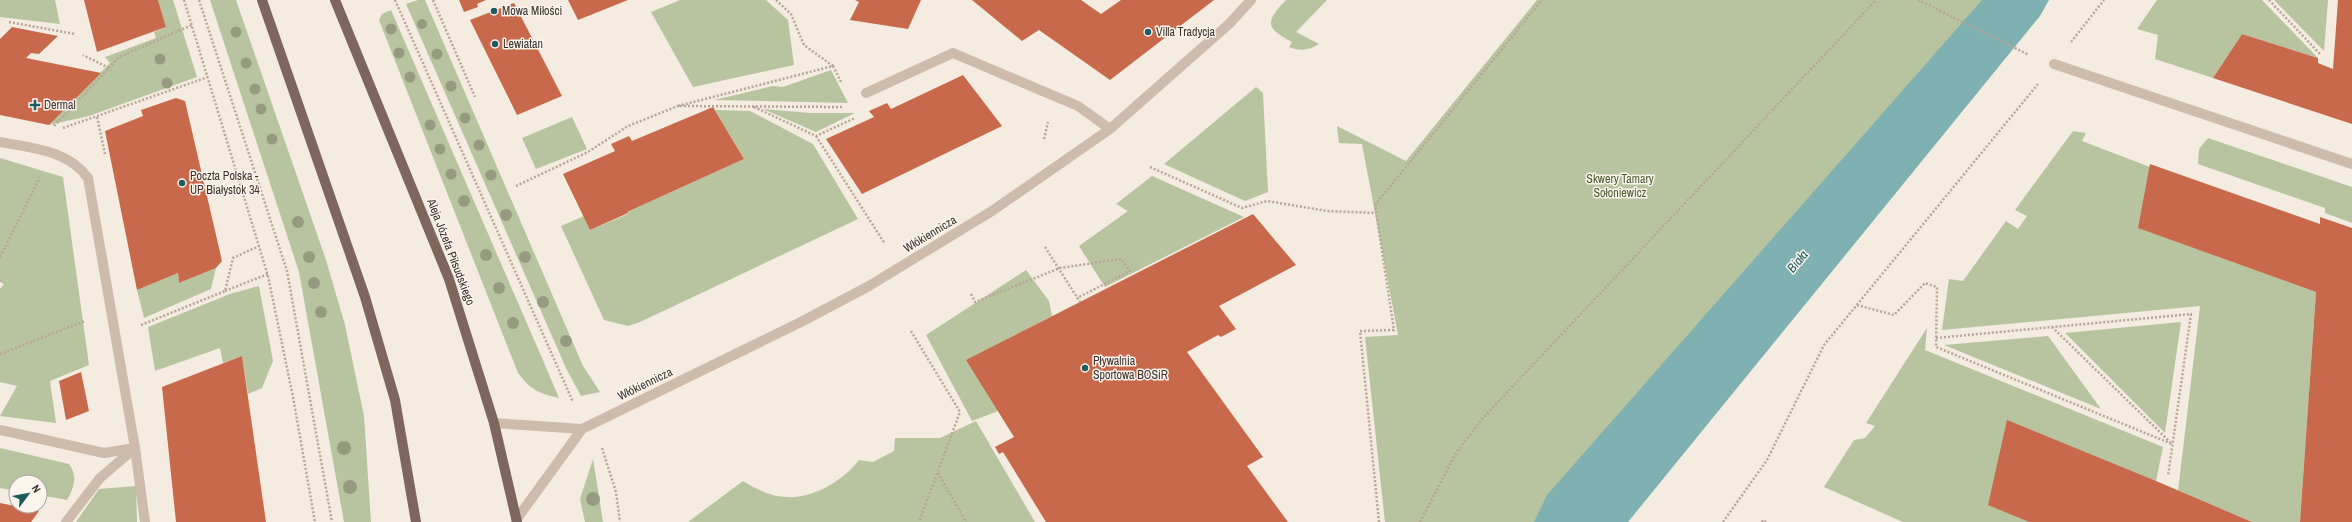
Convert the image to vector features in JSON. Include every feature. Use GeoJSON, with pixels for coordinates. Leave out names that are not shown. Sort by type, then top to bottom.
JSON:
{"type":"FeatureCollection","features":[{"type":"Feature","properties":{"kind":"main road"},"geometry":{"type":"LineString","coordinates":[[262,0],[365,297],[395,400],[416,522]]}},
{"type":"Feature","properties":{"kind":"main road","name":"Aleja Józefa Piłsudskiego"},"geometry":{"type":"LineString","coordinates":[[335,0],[449,279],[494,423],[517,521]]}},
{"type":"Feature","properties":{"kind":"street","name":"Włókiennicza"},"geometry":{"type":"LineString","coordinates":[[494,423],[585,427],[780,333],[869,286],[992,211],[1110,129],[1229,24],[1251,0]]}},
{"type":"Feature","properties":{"kind":"street"},"geometry":{"type":"LineString","coordinates":[[866,94],[953,53],[1078,106],[1110,129]]}},
{"type":"Feature","properties":{"kind":"street"},"geometry":{"type":"LineString","coordinates":[[2054,64],[2352,164]]}},
{"type":"Feature","properties":{"kind":"street"},"geometry":{"type":"LineString","coordinates":[[0,142],[52,153],[84,168],[88,178],[136,448],[145,522]]}},
{"type":"Feature","properties":{"kind":"street","name":"Włókiennicza"},"geometry":{"type":"LineString","coordinates":[[517,521],[585,427]]}},
{"type":"Feature","properties":{"kind":"street"},"geometry":{"type":"LineString","coordinates":[[0,430],[104,452],[136,448]]}},
{"type":"Feature","properties":{"kind":"street"},"geometry":{"type":"LineString","coordinates":[[66,522],[100,478],[136,448]]}},
{"type":"Feature","properties":{"kind":"path"},"geometry":{"type":"LineString","coordinates":[[184,0],[268,274],[293,397],[314,522]]}},
{"type":"Feature","properties":{"kind":"path"},"geometry":{"type":"LineString","coordinates":[[199,0],[287,271],[310,389],[332,522]]}},
{"type":"Feature","properties":{"kind":"path"},"geometry":{"type":"LineString","coordinates":[[395,0],[570,397],[585,427],[606,454],[616,492],[620,522]]}},
{"type":"Feature","properties":{"kind":"path"},"geometry":{"type":"LineString","coordinates":[[433,0],[475,98]]}},
{"type":"Feature","properties":{"kind":"path"},"geometry":{"type":"LineString","coordinates":[[516,186],[588,152],[628,126],[678,106],[833,66],[804,45],[791,14],[776,0]]}},
{"type":"Feature","properties":{"kind":"path"},"geometry":{"type":"LineString","coordinates":[[1379,522],[1360,331],[1394,330],[1375,213],[1375,205],[1542,0]]}},
{"type":"Feature","properties":{"kind":"path"},"geometry":{"type":"LineString","coordinates":[[1420,522],[1456,454],[1497,401],[1876,0]]}},
{"type":"Feature","properties":{"kind":"path"},"geometry":{"type":"LineString","coordinates":[[1918,0],[2020,51]]}},
{"type":"Feature","properties":{"kind":"path"},"geometry":{"type":"LineString","coordinates":[[1723,522],[1767,460],[1824,345],[2054,64],[2104,0]]}},
{"type":"Feature","properties":{"kind":"path"},"geometry":{"type":"LineString","coordinates":[[2269,0],[2321,55]]}},
{"type":"Feature","properties":{"kind":"path"},"geometry":{"type":"LineString","coordinates":[[9,22],[75,34]]}},
{"type":"Feature","properties":{"kind":"path"},"geometry":{"type":"LineString","coordinates":[[52,128],[119,57],[192,25]]}},
{"type":"Feature","properties":{"kind":"path"},"geometry":{"type":"LineString","coordinates":[[83,55],[109,68]]}},
{"type":"Feature","properties":{"kind":"path"},"geometry":{"type":"LineString","coordinates":[[60,129],[208,77]]}},
{"type":"Feature","properties":{"kind":"path"},"geometry":{"type":"LineString","coordinates":[[854,107],[866,94]]}},
{"type":"Feature","properties":{"kind":"path"},"geometry":{"type":"LineString","coordinates":[[678,106],[854,107],[862,114],[816,136]]}},
{"type":"Feature","properties":{"kind":"path"},"geometry":{"type":"LineString","coordinates":[[752,106],[816,136],[886,244]]}},
{"type":"Feature","properties":{"kind":"path"},"geometry":{"type":"LineString","coordinates":[[1150,167],[1242,208],[1267,201],[1327,211],[1375,213]]}},
{"type":"Feature","properties":{"kind":"path"},"geometry":{"type":"LineString","coordinates":[[0,257],[40,177]]}},
{"type":"Feature","properties":{"kind":"path"},"geometry":{"type":"LineString","coordinates":[[225,291],[233,258],[259,246]]}},
{"type":"Feature","properties":{"kind":"path"},"geometry":{"type":"LineString","coordinates":[[1045,248],[1060,268],[1080,302]]}},
{"type":"Feature","properties":{"kind":"path"},"geometry":{"type":"LineString","coordinates":[[971,294],[975,302],[1060,268],[1121,259],[1130,271],[1077,298]]}},
{"type":"Feature","properties":{"kind":"path"},"geometry":{"type":"LineString","coordinates":[[117,335],[268,274]]}},
{"type":"Feature","properties":{"kind":"path"},"geometry":{"type":"LineString","coordinates":[[1857,305],[1894,315],[1925,283],[1937,287],[1936,347],[2172,444]]}},
{"type":"Feature","properties":{"kind":"path"},"geometry":{"type":"LineString","coordinates":[[0,354],[112,310]]}},
{"type":"Feature","properties":{"kind":"path"},"geometry":{"type":"LineString","coordinates":[[1936,338],[2191,314],[2168,476]]}},
{"type":"Feature","properties":{"kind":"path"},"geometry":{"type":"LineString","coordinates":[[2052,327],[2172,444]]}},
{"type":"Feature","properties":{"kind":"path"},"geometry":{"type":"LineString","coordinates":[[911,331],[960,412],[920,522]]}},
{"type":"Feature","properties":{"kind":"path"},"geometry":{"type":"LineString","coordinates":[[938,473],[966,522]]}},
{"type":"Feature","properties":{"kind":"path"},"geometry":{"type":"LineString","coordinates":[[1762,522],[1763,520],[1766,522]]}},
{"type":"Feature","properties":{"kind":"green space"},"geometry":{"type":"Polygon","coordinates":[[[0,0],[55,0],[60,24],[0,17],[0,0]]]}},
{"type":"Feature","properties":{"kind":"green space"},"geometry":{"type":"Polygon","coordinates":[[[158,0],[173,0],[197,77],[89,116],[49,125],[110,63],[105,57],[156,38],[154,32],[166,27],[158,0]]]}},
{"type":"Feature","properties":{"kind":"green space"},"geometry":{"type":"Polygon","coordinates":[[[210,0],[236,0],[326,260],[345,325],[364,416],[371,522],[344,522],[299,272],[210,0]]]}},
{"type":"Feature","properties":{"kind":"green space"},"geometry":{"type":"Polygon","coordinates":[[[418,0],[425,0],[583,366],[600,392],[581,396],[566,368],[406,4],[418,0]]]}},
{"type":"Feature","properties":{"kind":"green space"},"geometry":{"type":"Polygon","coordinates":[[[680,0],[766,0],[788,20],[794,65],[693,87],[651,12],[680,0]]]}},
{"type":"Feature","properties":{"kind":"green space"},"geometry":{"type":"Polygon","coordinates":[[[1286,0],[1327,0],[1296,32],[1319,44],[1308,49],[1300,50],[1289,47],[1292,42],[1277,33],[1273,28],[1271,24],[1274,14],[1286,0]]]}},
{"type":"Feature","properties":{"kind":"green space","name":"Skwery Tamary Sołoniewicz"},"geometry":{"type":"Polygon","coordinates":[[[1537,0],[1991,0],[1869,173],[1575,522],[1385,522],[1365,337],[1398,335],[1362,144],[1339,143],[1337,126],[1406,161],[1537,0]]]}},
{"type":"Feature","properties":{"kind":"green space"},"geometry":{"type":"Polygon","coordinates":[[[2157,0],[2262,0],[2318,58],[2242,34],[2213,78],[2155,59],[2158,35],[2137,29],[2157,0]]]}},
{"type":"Feature","properties":{"kind":"green space"},"geometry":{"type":"Polygon","coordinates":[[[2274,0],[2328,0],[2324,51],[2274,0]]]}},
{"type":"Feature","properties":{"kind":"green space"},"geometry":{"type":"Polygon","coordinates":[[[391,10],[559,398],[531,387],[518,373],[379,20],[382,14],[391,10]]]}},
{"type":"Feature","properties":{"kind":"green space"},"geometry":{"type":"Polygon","coordinates":[[[831,70],[848,103],[714,100],[773,86],[783,87],[831,70]]]}},
{"type":"Feature","properties":{"kind":"green space"},"geometry":{"type":"Polygon","coordinates":[[[1256,87],[1263,93],[1268,192],[1245,201],[1164,164],[1256,87]]]}},
{"type":"Feature","properties":{"kind":"green space"},"geometry":{"type":"Polygon","coordinates":[[[763,109],[810,113],[855,113],[816,132],[763,109]]]}},
{"type":"Feature","properties":{"kind":"green space"},"geometry":{"type":"Polygon","coordinates":[[[715,110],[750,111],[813,144],[858,219],[640,322],[628,326],[604,320],[561,226],[584,216],[590,230],[628,214],[627,212],[744,159],[715,110]]]}},
{"type":"Feature","properties":{"kind":"green space"},"geometry":{"type":"Polygon","coordinates":[[[572,117],[587,149],[536,169],[522,138],[572,117]]]}},
{"type":"Feature","properties":{"kind":"green space"},"geometry":{"type":"Polygon","coordinates":[[[2073,131],[2086,133],[2082,141],[2150,167],[2139,228],[2316,292],[2300,522],[2252,522],[2178,491],[2200,306],[1942,330],[1949,279],[1963,281],[2006,221],[2018,229],[2027,216],[2015,210],[2073,131]]]}},
{"type":"Feature","properties":{"kind":"green space"},"geometry":{"type":"Polygon","coordinates":[[[2208,138],[2352,187],[2352,223],[2325,213],[2325,208],[2198,164],[2199,149],[2208,138]]]}},
{"type":"Feature","properties":{"kind":"green space"},"geometry":{"type":"Polygon","coordinates":[[[0,158],[63,177],[89,365],[50,381],[56,423],[0,416],[17,386],[0,382],[0,289],[4,284],[0,282],[0,158]]]}},
{"type":"Feature","properties":{"kind":"green space"},"geometry":{"type":"Polygon","coordinates":[[[1152,176],[1244,217],[1105,287],[1079,246],[1128,211],[1116,204],[1152,176]]]}},
{"type":"Feature","properties":{"kind":"green space"},"geometry":{"type":"Polygon","coordinates":[[[216,268],[211,289],[144,318],[137,290],[178,273],[179,283],[216,268]]]}},
{"type":"Feature","properties":{"kind":"green space"},"geometry":{"type":"Polygon","coordinates":[[[1026,270],[1049,301],[1052,316],[967,360],[998,411],[972,421],[926,335],[1026,270]]]}},
{"type":"Feature","properties":{"kind":"green space"},"geometry":{"type":"Polygon","coordinates":[[[259,286],[273,361],[262,388],[248,394],[242,356],[223,363],[220,348],[155,371],[148,327],[230,294],[259,286]]]}},
{"type":"Feature","properties":{"kind":"green space"},"geometry":{"type":"Polygon","coordinates":[[[2181,322],[2165,433],[2065,333],[2181,322]]]}},
{"type":"Feature","properties":{"kind":"green space"},"geometry":{"type":"Polygon","coordinates":[[[1927,328],[1925,350],[2163,447],[2156,481],[1988,504],[2029,522],[1903,522],[1824,487],[1854,440],[1865,438],[1875,426],[1866,423],[1927,328]]]}},
{"type":"Feature","properties":{"kind":"green space"},"geometry":{"type":"Polygon","coordinates":[[[2048,336],[2101,409],[1944,345],[2048,336]]]}},
{"type":"Feature","properties":{"kind":"green space"},"geometry":{"type":"Polygon","coordinates":[[[976,421],[1035,522],[688,522],[743,481],[758,490],[775,496],[797,497],[807,495],[827,487],[836,481],[859,460],[873,462],[894,451],[895,438],[940,438],[976,421]]]}},
{"type":"Feature","properties":{"kind":"green space"},"geometry":{"type":"Polygon","coordinates":[[[0,448],[69,464],[72,468],[74,482],[72,491],[67,500],[48,496],[48,474],[8,474],[8,490],[0,488],[0,448]]]}},
{"type":"Feature","properties":{"kind":"green space"},"geometry":{"type":"Polygon","coordinates":[[[593,459],[603,522],[585,522],[580,499],[593,459]]]}},
{"type":"Feature","properties":{"kind":"green space"},"geometry":{"type":"Polygon","coordinates":[[[136,486],[137,522],[76,522],[99,489],[136,486]]]}},
{"type":"Feature","properties":{"kind":"building"},"geometry":{"type":"Polygon","coordinates":[[[84,0],[158,0],[166,27],[97,52],[84,0]]]}},
{"type":"Feature","properties":{"kind":"building"},"geometry":{"type":"Polygon","coordinates":[[[459,0],[486,0],[477,4],[478,7],[464,12],[459,0]]]}},
{"type":"Feature","properties":{"kind":"building"},"geometry":{"type":"Polygon","coordinates":[[[568,0],[628,0],[578,20],[568,0]]]}},
{"type":"Feature","properties":{"kind":"building"},"geometry":{"type":"Polygon","coordinates":[[[855,0],[921,0],[908,29],[850,20],[859,2],[855,0]]]}},
{"type":"Feature","properties":{"kind":"building"},"geometry":{"type":"Polygon","coordinates":[[[972,0],[1081,0],[1101,14],[1121,0],[1214,0],[1110,80],[1039,30],[1022,41],[972,0]]]}},
{"type":"Feature","properties":{"kind":"building"},"geometry":{"type":"Polygon","coordinates":[[[2338,0],[2352,0],[2352,124],[2213,78],[2242,34],[2318,58],[2318,63],[2333,69],[2338,0]]]}},
{"type":"Feature","properties":{"kind":"building"},"geometry":{"type":"Polygon","coordinates":[[[514,3],[562,96],[517,115],[470,20],[514,3]]]}},
{"type":"Feature","properties":{"kind":"building"},"geometry":{"type":"Polygon","coordinates":[[[12,27],[58,36],[39,54],[31,53],[26,58],[101,73],[49,125],[0,115],[0,39],[12,27]]]}},
{"type":"Feature","properties":{"kind":"building"},"geometry":{"type":"Polygon","coordinates":[[[963,75],[1002,126],[862,194],[826,139],[874,117],[869,111],[887,103],[891,109],[963,75]]]}},
{"type":"Feature","properties":{"kind":"building"},"geometry":{"type":"Polygon","coordinates":[[[176,98],[185,101],[222,261],[216,268],[179,283],[178,273],[137,290],[105,131],[143,116],[141,110],[176,98]]]}},
{"type":"Feature","properties":{"kind":"building"},"geometry":{"type":"Polygon","coordinates":[[[713,107],[744,159],[590,230],[563,174],[615,151],[611,144],[629,136],[632,141],[713,107]]]}},
{"type":"Feature","properties":{"kind":"building"},"geometry":{"type":"Polygon","coordinates":[[[2150,164],[2320,224],[2320,217],[2352,228],[2352,522],[2300,522],[2316,292],[2138,228],[2150,164]]]}},
{"type":"Feature","properties":{"kind":"building","name":"Pływalnia Sportowa BOSiR"},"geometry":{"type":"Polygon","coordinates":[[[1253,214],[1296,265],[1219,306],[1236,329],[1221,337],[1218,335],[1187,352],[1263,457],[1247,466],[1288,522],[1046,522],[1003,452],[999,454],[995,447],[1014,437],[966,360],[1253,214]]]}},
{"type":"Feature","properties":{"kind":"building"},"geometry":{"type":"Polygon","coordinates":[[[242,356],[266,522],[176,522],[162,387],[242,356]]]}},
{"type":"Feature","properties":{"kind":"building"},"geometry":{"type":"Polygon","coordinates":[[[81,372],[89,411],[66,420],[59,381],[81,372]]]}},
{"type":"Feature","properties":{"kind":"building"},"geometry":{"type":"Polygon","coordinates":[[[2007,420],[2252,522],[2029,522],[1988,505],[2007,420]]]}},
{"type":"Feature","properties":{"kind":"building"},"geometry":{"type":"Polygon","coordinates":[[[0,503],[8,505],[8,514],[37,514],[31,522],[0,522],[0,503]]]}},
{"type":"Feature","properties":{"kind":"waterway","name":"Biała"},"geometry":{"type":"LineString","coordinates":[[1576,522],[2018,0]]}},
{"type":"Feature","properties":{"kind":"place","name":"Mowa Miłości"},"geometry":{"type":"Point","coordinates":[494,11]}},
{"type":"Feature","properties":{"kind":"place","name":"Villa Tradycja"},"geometry":{"type":"Point","coordinates":[1148,32]}},
{"type":"Feature","properties":{"kind":"place","name":"Lewiatan"},"geometry":{"type":"Point","coordinates":[495,44]}},
{"type":"Feature","properties":{"kind":"place","name":"Dermal"},"geometry":{"type":"Point","coordinates":[35,105]}},
{"type":"Feature","properties":{"kind":"place","name":"Poczta Polska - UP Białystok 34"},"geometry":{"type":"Point","coordinates":[182,183]}},
{"type":"Feature","properties":{"kind":"place","name":"Pływalnia Sportowa BOSiR"},"geometry":{"type":"Point","coordinates":[1085,368]}}]}
